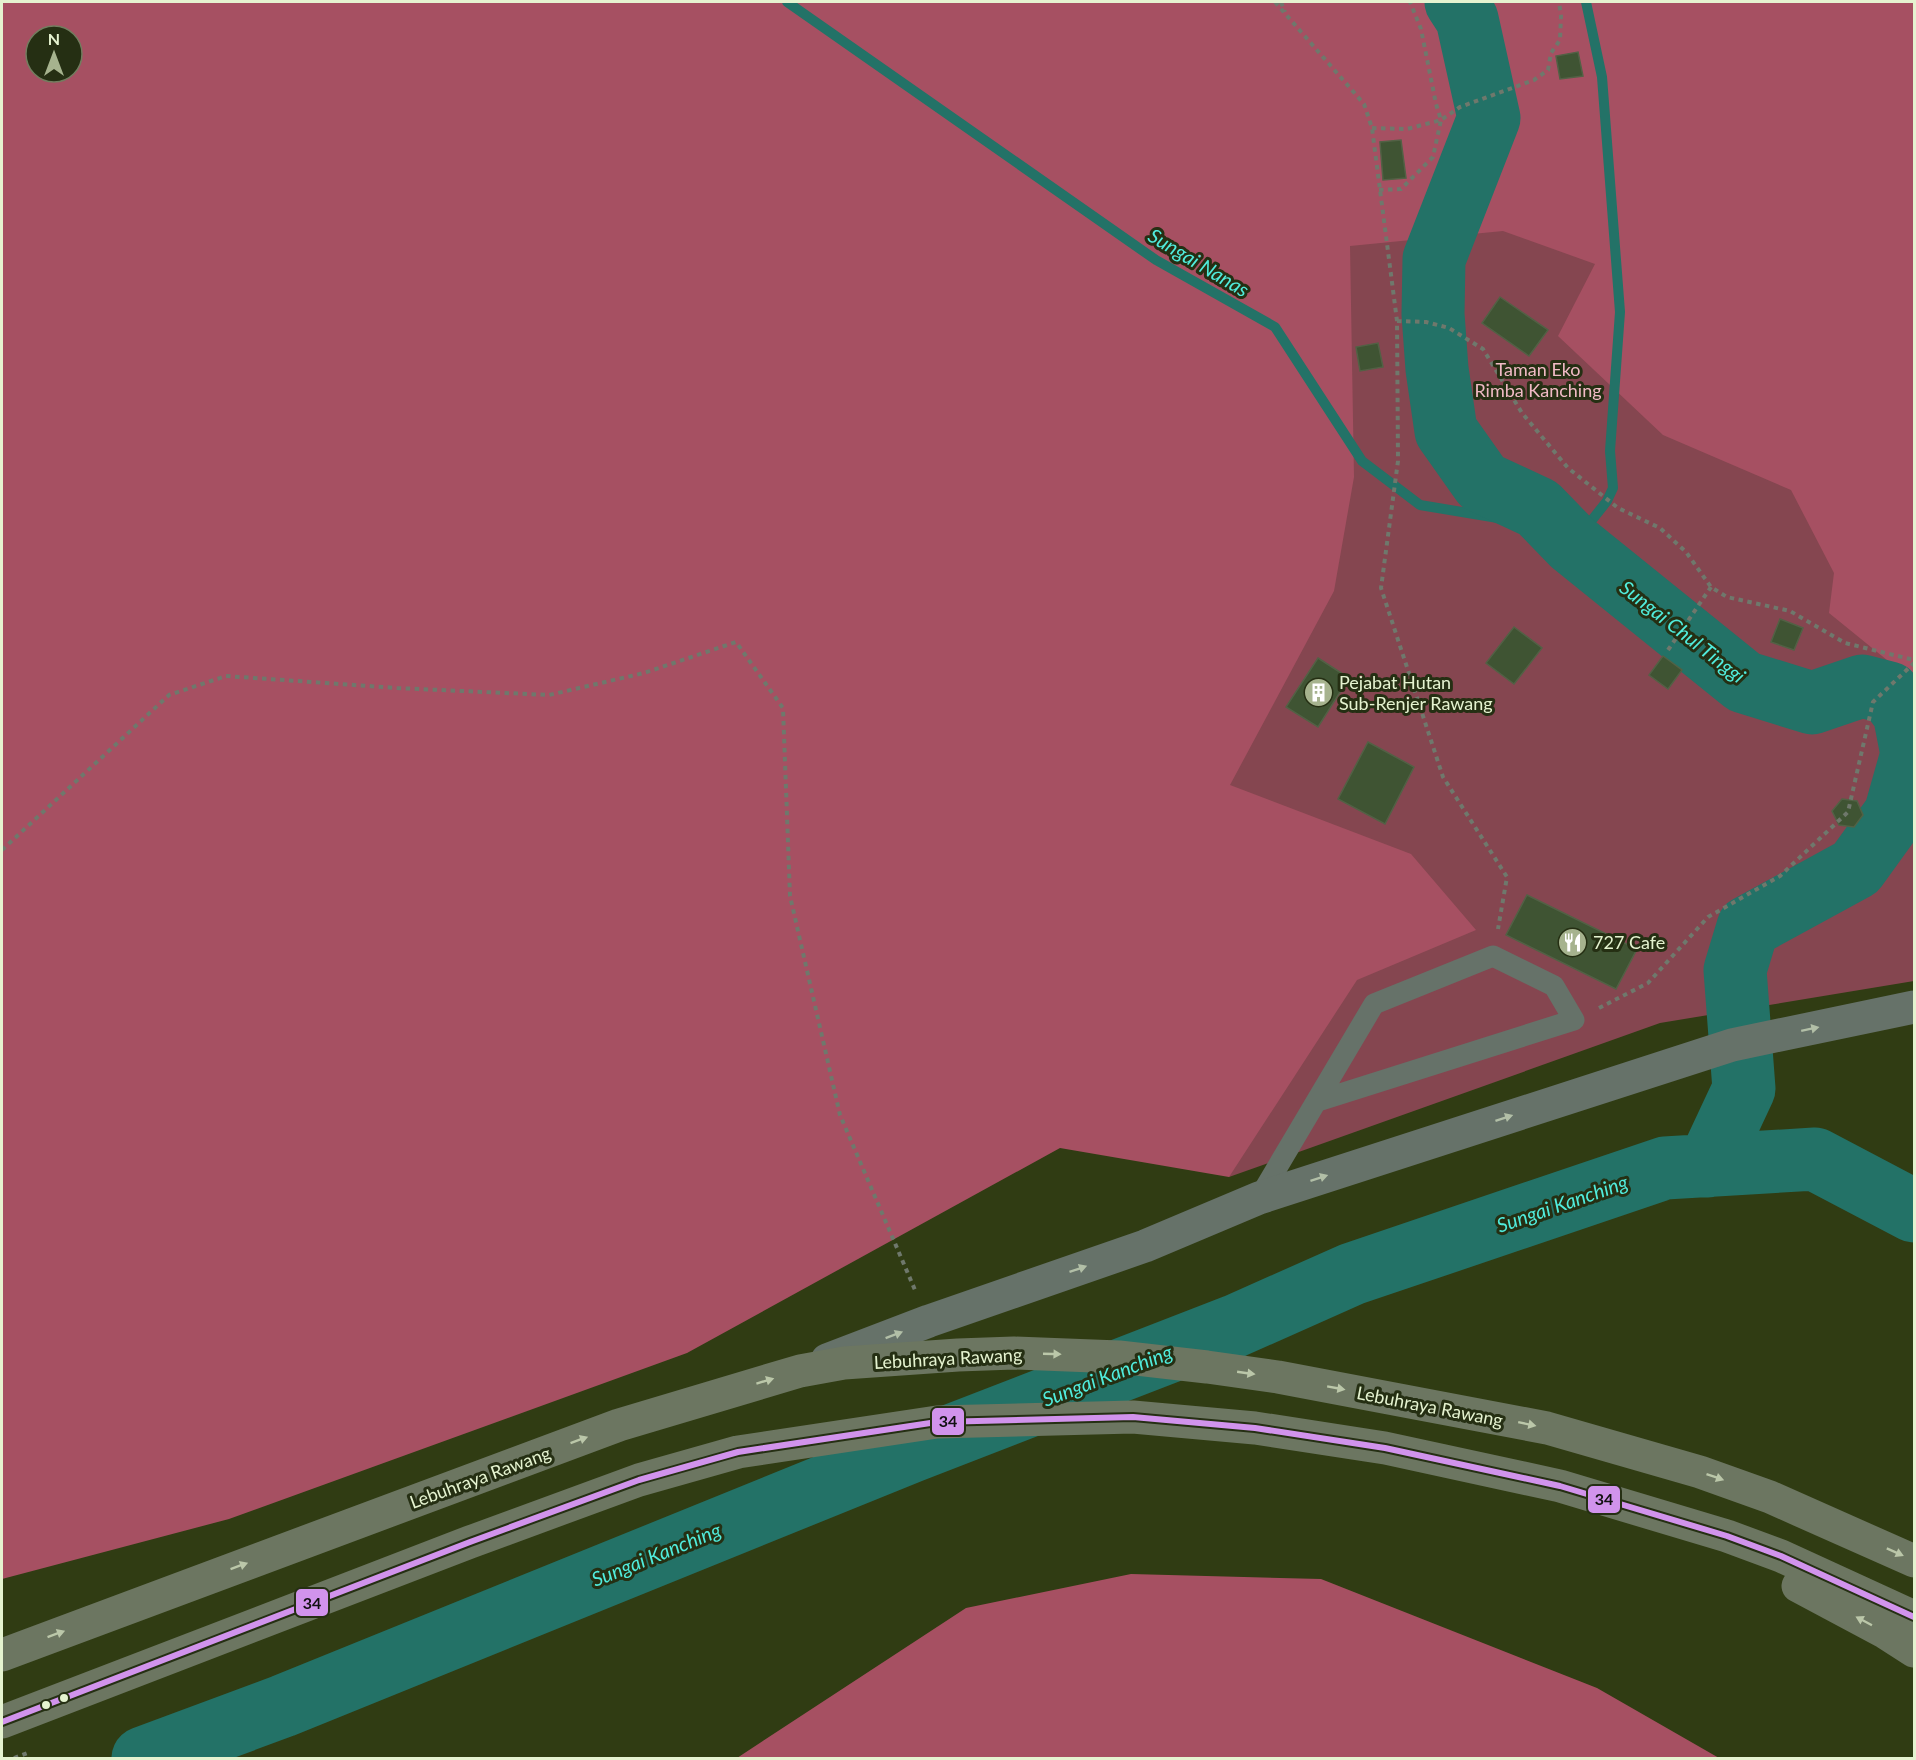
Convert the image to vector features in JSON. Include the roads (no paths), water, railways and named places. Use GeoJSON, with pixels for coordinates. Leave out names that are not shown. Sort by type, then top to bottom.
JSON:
{"type":"FeatureCollection","features":[{"type":"Feature","properties":{"kind":"highway","name":"Lebuhraya Rawang"},"geometry":{"type":"LineString","coordinates":[[2,1655],[619,1425],[800,1371],[844,1363],[1014,1353],[1119,1357],[1278,1377],[1525,1424],[1700,1472],[1770,1497],[1914,1561]]}},
{"type":"Feature","properties":{"kind":"highway"},"geometry":{"type":"LineString","coordinates":[[2,1722],[470,1542],[639,1480],[738,1452],[937,1422],[1133,1416],[1255,1428],[1407,1453],[1560,1486],[1727,1536],[1781,1556],[1914,1617]]}},
{"type":"Feature","properties":{"kind":"highway"},"geometry":{"type":"LineString","coordinates":[[1637,1508],[1766,1568],[1886,1633],[1914,1651]]}},
{"type":"Feature","properties":{"kind":"street"},"geometry":{"type":"LineString","coordinates":[[800,1371],[929,1321],[1145,1246],[1259,1197],[1742,1043],[1914,1007]]}},
{"type":"Feature","properties":{"kind":"lane"},"geometry":{"type":"LineString","coordinates":[[1259,1197],[1374,1004],[1493,956],[1554,986],[1574,1020],[1318,1101]]}},
{"type":"Feature","properties":{"kind":"waterway","name":"Sungai Nanas"},"geometry":{"type":"LineString","coordinates":[[787,2],[1156,260],[1275,327],[1362,461],[1420,505],[1498,518],[1573,544],[1607,501],[1613,488],[1610,451],[1620,312],[1602,77],[1586,2]]}},
{"type":"Feature","properties":{"kind":"waterway","name":"Sungai Chul Tinggi"},"geometry":{"type":"LineString","coordinates":[[1456,2],[1467,19],[1489,118],[1434,259],[1433,314],[1437,369],[1446,431],[1482,482],[1538,508],[1573,544],[1744,682],[1812,703],[1862,686],[1889,693],[1904,713],[1912,754],[1895,814],[1856,868],[1748,927],[1735,970],[1744,1089],[1708,1166]]}},
{"type":"Feature","properties":{"kind":"waterway","name":"Sungai Kanching"},"geometry":{"type":"LineString","coordinates":[[143,1758],[283,1706],[912,1451],[1235,1326],[1352,1274],[1665,1168],[1815,1159],[1914,1211]]}},
{"type":"Feature","properties":{"kind":"place","name":"Pejabat Hutan Sub-Renjer Rawang"},"geometry":{"type":"Point","coordinates":[1318,692]}},
{"type":"Feature","properties":{"kind":"place","name":"727 Cafe"},"geometry":{"type":"Point","coordinates":[1572,942]}},
{"type":"Feature","properties":{"kind":"park label","name":"Taman Eko Rimba Kanching"},"geometry":{"type":"Point","coordinates":[1538,379]}}]}
